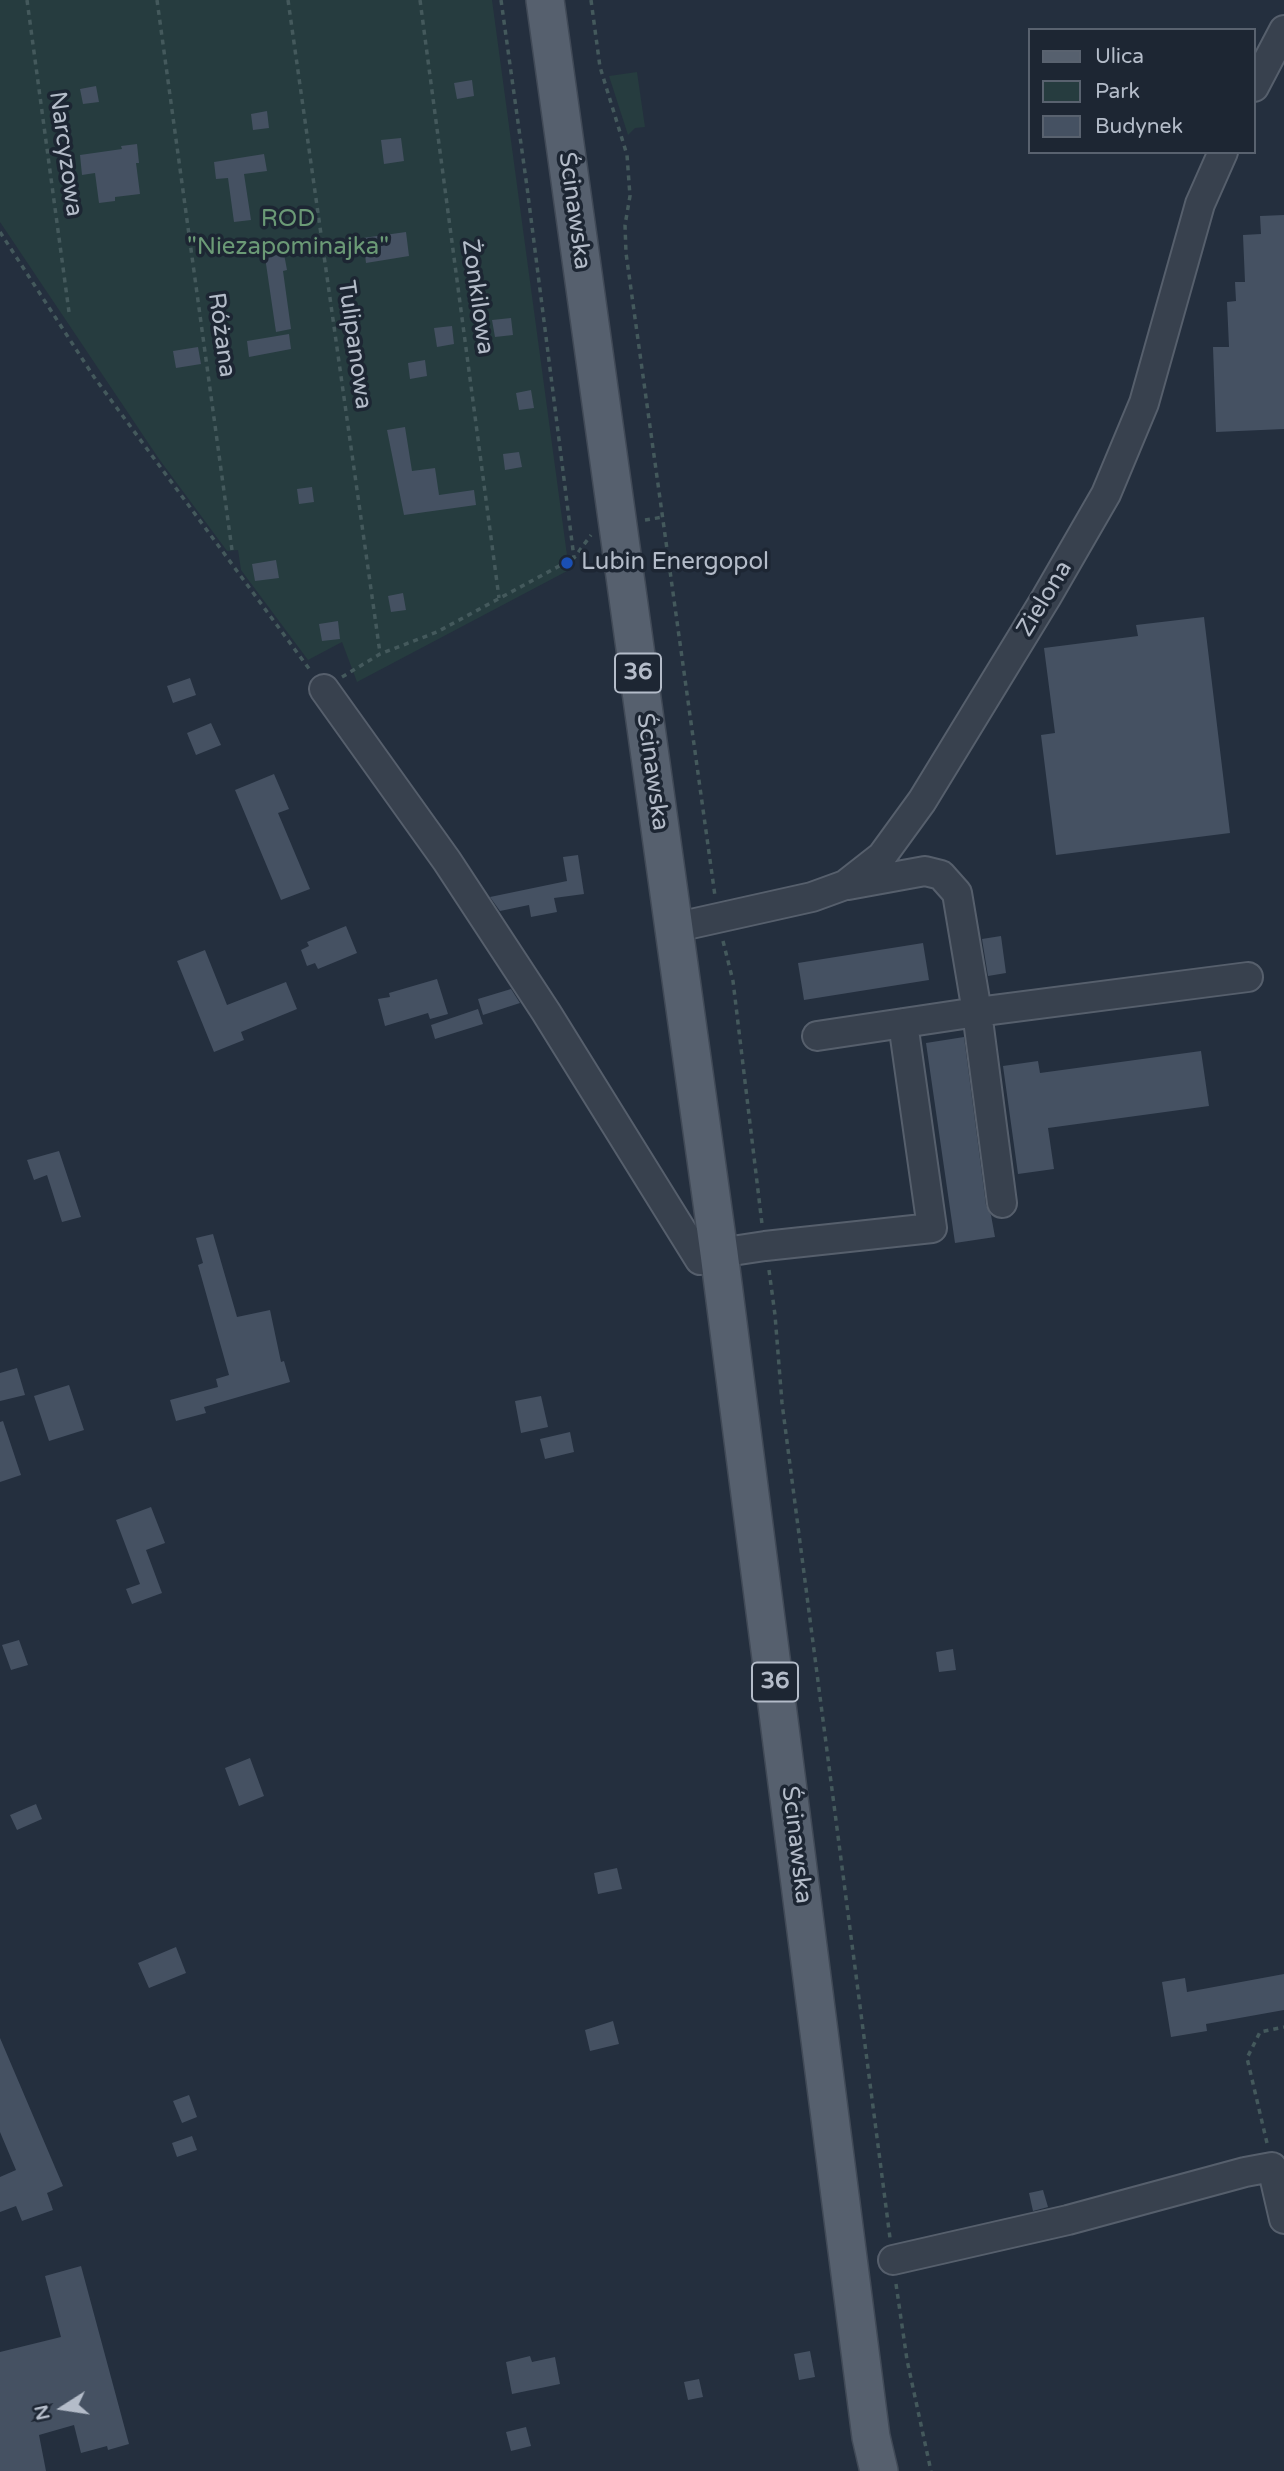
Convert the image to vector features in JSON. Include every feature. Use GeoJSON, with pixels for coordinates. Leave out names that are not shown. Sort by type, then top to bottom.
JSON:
{"type":"FeatureCollection","features":[{"type":"Feature","properties":{"kind":"main road","name":"Ścinawska"},"geometry":{"type":"LineString","coordinates":[[545,0],[673,928],[710,1257],[874,2460]]}},
{"type":"Feature","properties":{"kind":"street"},"geometry":{"type":"LineString","coordinates":[[1256,83],[1284,30]]}},
{"type":"Feature","properties":{"kind":"street","name":"Zielona"},"geometry":{"type":"LineString","coordinates":[[673,928],[812,897],[845,885],[881,856],[922,801],[1106,494],[1144,403],[1199,204],[1222,154]]}},
{"type":"Feature","properties":{"kind":"street","name":"Ścinawska"},"geometry":{"type":"LineString","coordinates":[[324,690],[455,873],[710,1257]]}},
{"type":"Feature","properties":{"kind":"street"},"geometry":{"type":"LineString","coordinates":[[845,885],[925,871],[941,875],[957,893],[977,1012],[1002,1203]]}},
{"type":"Feature","properties":{"kind":"street"},"geometry":{"type":"LineString","coordinates":[[817,1036],[1248,977]]}},
{"type":"Feature","properties":{"kind":"street"},"geometry":{"type":"LineString","coordinates":[[710,1257],[765,1246],[932,1228],[903,1023]]}},
{"type":"Feature","properties":{"kind":"street"},"geometry":{"type":"LineString","coordinates":[[893,2260],[1068,2220],[1272,2166],[1284,2219]]}},
{"type":"Feature","properties":{"kind":"path","name":"Narcyzowa"},"geometry":{"type":"LineString","coordinates":[[27,0],[69,312]]}},
{"type":"Feature","properties":{"kind":"path","name":"Różana"},"geometry":{"type":"LineString","coordinates":[[157,0],[232,550]]}},
{"type":"Feature","properties":{"kind":"path","name":"Tulipanowa"},"geometry":{"type":"LineString","coordinates":[[288,0],[380,654]]}},
{"type":"Feature","properties":{"kind":"path","name":"Żonkilowa"},"geometry":{"type":"LineString","coordinates":[[420,0],[499,598]]}},
{"type":"Feature","properties":{"kind":"path"},"geometry":{"type":"LineString","coordinates":[[500,0],[527,187],[574,558]]}},
{"type":"Feature","properties":{"kind":"path"},"geometry":{"type":"LineString","coordinates":[[591,0],[600,67],[627,155],[630,196],[625,225],[626,253],[718,918],[733,981],[775,1315],[782,1403],[893,2260],[907,2360],[931,2471]]}},
{"type":"Feature","properties":{"kind":"path"},"geometry":{"type":"LineString","coordinates":[[0,232],[94,377],[324,690]]}},
{"type":"Feature","properties":{"kind":"path"},"geometry":{"type":"LineString","coordinates":[[352,671],[380,654],[437,632],[574,558],[593,533],[618,524]]}},
{"type":"Feature","properties":{"kind":"path"},"geometry":{"type":"LineString","coordinates":[[1272,2166],[1247,2058],[1260,2032],[1284,2027]]}},
{"type":"Feature","properties":{"kind":"green space","name":"ROD \"Niezapominajka\""},"geometry":{"type":"Polygon","coordinates":[[[0,0],[492,0],[569,570],[357,682],[342,642],[308,660],[241,570],[238,550],[227,551],[159,459],[0,222],[0,0]]]}},
{"type":"Feature","properties":{"kind":"green space"},"geometry":{"type":"Polygon","coordinates":[[[637,72],[645,127],[635,128],[628,135],[609,76],[637,72]]]}},
{"type":"Feature","properties":{"kind":"building"},"geometry":{"type":"Polygon","coordinates":[[[472,80],[474,96],[457,99],[454,83],[472,80]]]}},
{"type":"Feature","properties":{"kind":"building"},"geometry":{"type":"Polygon","coordinates":[[[96,86],[99,102],[83,104],[80,89],[96,86]]]}},
{"type":"Feature","properties":{"kind":"building"},"geometry":{"type":"Polygon","coordinates":[[[267,111],[269,128],[253,130],[251,114],[267,111]]]}},
{"type":"Feature","properties":{"kind":"building"},"geometry":{"type":"Polygon","coordinates":[[[401,138],[404,161],[384,164],[381,140],[401,138]]]}},
{"type":"Feature","properties":{"kind":"building"},"geometry":{"type":"Polygon","coordinates":[[[137,144],[139,163],[136,163],[140,194],[115,197],[115,201],[99,203],[95,173],[82,175],[80,155],[137,144]]]}},
{"type":"Feature","properties":{"kind":"building"},"geometry":{"type":"Polygon","coordinates":[[[264,154],[267,171],[244,174],[251,220],[234,222],[228,178],[216,179],[214,162],[264,154]]]}},
{"type":"Feature","properties":{"kind":"building"},"geometry":{"type":"Polygon","coordinates":[[[1284,215],[1284,429],[1216,432],[1213,347],[1229,347],[1227,302],[1236,301],[1235,282],[1245,282],[1243,235],[1261,234],[1260,216],[1284,215]]]}},
{"type":"Feature","properties":{"kind":"building"},"geometry":{"type":"Polygon","coordinates":[[[406,232],[409,256],[366,263],[363,238],[406,232]]]}},
{"type":"Feature","properties":{"kind":"building"},"geometry":{"type":"Polygon","coordinates":[[[284,254],[287,270],[283,271],[291,329],[276,332],[265,257],[284,254]]]}},
{"type":"Feature","properties":{"kind":"building"},"geometry":{"type":"Polygon","coordinates":[[[511,318],[513,335],[495,337],[492,320],[511,318]]]}},
{"type":"Feature","properties":{"kind":"building"},"geometry":{"type":"Polygon","coordinates":[[[452,326],[454,344],[437,347],[434,328],[452,326]]]}},
{"type":"Feature","properties":{"kind":"building"},"geometry":{"type":"Polygon","coordinates":[[[289,334],[291,349],[249,357],[247,341],[289,334]]]}},
{"type":"Feature","properties":{"kind":"building"},"geometry":{"type":"Polygon","coordinates":[[[198,347],[201,364],[176,368],[173,351],[198,347]]]}},
{"type":"Feature","properties":{"kind":"building"},"geometry":{"type":"Polygon","coordinates":[[[425,360],[427,376],[410,379],[408,363],[425,360]]]}},
{"type":"Feature","properties":{"kind":"building"},"geometry":{"type":"Polygon","coordinates":[[[531,390],[534,408],[519,410],[516,393],[531,390]]]}},
{"type":"Feature","properties":{"kind":"building"},"geometry":{"type":"Polygon","coordinates":[[[405,427],[412,471],[435,468],[439,495],[474,490],[476,505],[404,515],[387,430],[405,427]]]}},
{"type":"Feature","properties":{"kind":"building"},"geometry":{"type":"Polygon","coordinates":[[[519,452],[522,467],[505,470],[503,454],[519,452]]]}},
{"type":"Feature","properties":{"kind":"building"},"geometry":{"type":"Polygon","coordinates":[[[312,487],[314,502],[299,504],[297,489],[312,487]]]}},
{"type":"Feature","properties":{"kind":"building"},"geometry":{"type":"Polygon","coordinates":[[[276,560],[279,578],[255,581],[252,564],[276,560]]]}},
{"type":"Feature","properties":{"kind":"building"},"geometry":{"type":"Polygon","coordinates":[[[403,593],[406,610],[391,612],[388,596],[403,593]]]}},
{"type":"Feature","properties":{"kind":"building"},"geometry":{"type":"Polygon","coordinates":[[[1204,617],[1230,833],[1056,855],[1041,735],[1055,733],[1044,648],[1138,636],[1136,625],[1204,617]]]}},
{"type":"Feature","properties":{"kind":"building"},"geometry":{"type":"Polygon","coordinates":[[[338,621],[340,639],[322,641],[319,624],[338,621]]]}},
{"type":"Feature","properties":{"kind":"building"},"geometry":{"type":"Polygon","coordinates":[[[190,678],[196,695],[173,703],[167,686],[190,678]]]}},
{"type":"Feature","properties":{"kind":"building"},"geometry":{"type":"Polygon","coordinates":[[[211,723],[221,745],[196,755],[187,733],[211,723]]]}},
{"type":"Feature","properties":{"kind":"building"},"geometry":{"type":"Polygon","coordinates":[[[274,774],[289,809],[278,813],[310,889],[281,900],[235,790],[274,774]]]}},
{"type":"Feature","properties":{"kind":"building"},"geometry":{"type":"Polygon","coordinates":[[[578,855],[584,894],[554,898],[557,912],[531,917],[529,905],[500,911],[490,897],[567,881],[563,857],[578,855]]]}},
{"type":"Feature","properties":{"kind":"building"},"geometry":{"type":"Polygon","coordinates":[[[346,926],[357,953],[318,969],[315,963],[307,966],[301,950],[309,946],[307,942],[346,926]]]}},
{"type":"Feature","properties":{"kind":"building"},"geometry":{"type":"Polygon","coordinates":[[[1001,936],[1006,973],[988,976],[982,939],[1001,936]]]}},
{"type":"Feature","properties":{"kind":"building"},"geometry":{"type":"Polygon","coordinates":[[[923,943],[929,980],[804,1000],[798,963],[923,943]]]}},
{"type":"Feature","properties":{"kind":"building"},"geometry":{"type":"Polygon","coordinates":[[[205,950],[227,1005],[286,982],[297,1009],[241,1032],[244,1040],[214,1052],[177,961],[205,950]]]}},
{"type":"Feature","properties":{"kind":"building"},"geometry":{"type":"Polygon","coordinates":[[[437,979],[448,1014],[430,1019],[428,1013],[385,1026],[378,999],[390,997],[389,993],[437,979]]]}},
{"type":"Feature","properties":{"kind":"building"},"geometry":{"type":"Polygon","coordinates":[[[511,989],[520,1003],[483,1015],[478,999],[511,989]]]}},
{"type":"Feature","properties":{"kind":"building"},"geometry":{"type":"Polygon","coordinates":[[[478,1009],[483,1024],[435,1039],[431,1025],[478,1009]]]}},
{"type":"Feature","properties":{"kind":"building"},"geometry":{"type":"Polygon","coordinates":[[[964,1037],[986,1205],[991,1215],[995,1237],[955,1243],[926,1043],[964,1037]]]}},
{"type":"Feature","properties":{"kind":"building"},"geometry":{"type":"Polygon","coordinates":[[[1201,1051],[1209,1106],[1048,1128],[1054,1169],[1018,1174],[1003,1066],[1038,1061],[1040,1073],[1201,1051]]]}},
{"type":"Feature","properties":{"kind":"building"},"geometry":{"type":"Polygon","coordinates":[[[59,1151],[81,1217],[62,1222],[47,1175],[34,1180],[27,1160],[59,1151]]]}},
{"type":"Feature","properties":{"kind":"building"},"geometry":{"type":"Polygon","coordinates":[[[213,1234],[237,1317],[270,1310],[281,1362],[284,1361],[290,1382],[204,1407],[206,1413],[176,1421],[170,1400],[218,1387],[216,1379],[229,1375],[198,1265],[203,1263],[196,1238],[213,1234]]]}},
{"type":"Feature","properties":{"kind":"building"},"geometry":{"type":"Polygon","coordinates":[[[17,1368],[25,1395],[0,1401],[0,1373],[17,1368]]]}},
{"type":"Feature","properties":{"kind":"building"},"geometry":{"type":"Polygon","coordinates":[[[69,1385],[84,1430],[49,1441],[34,1396],[69,1385]]]}},
{"type":"Feature","properties":{"kind":"building"},"geometry":{"type":"Polygon","coordinates":[[[541,1396],[548,1427],[521,1433],[515,1401],[541,1396]]]}},
{"type":"Feature","properties":{"kind":"building"},"geometry":{"type":"Polygon","coordinates":[[[3,1421],[21,1475],[0,1482],[0,1422],[3,1421]]]}},
{"type":"Feature","properties":{"kind":"building"},"geometry":{"type":"Polygon","coordinates":[[[570,1432],[574,1452],[545,1459],[540,1439],[570,1432]]]}},
{"type":"Feature","properties":{"kind":"building"},"geometry":{"type":"Polygon","coordinates":[[[151,1507],[165,1543],[146,1550],[162,1593],[132,1604],[126,1589],[140,1584],[116,1520],[151,1507]]]}},
{"type":"Feature","properties":{"kind":"building"},"geometry":{"type":"Polygon","coordinates":[[[19,1640],[28,1665],[11,1670],[2,1645],[19,1640]]]}},
{"type":"Feature","properties":{"kind":"building"},"geometry":{"type":"Polygon","coordinates":[[[953,1649],[956,1670],[939,1672],[936,1652],[953,1649]]]}},
{"type":"Feature","properties":{"kind":"building"},"geometry":{"type":"Polygon","coordinates":[[[250,1758],[264,1796],[239,1806],[225,1768],[250,1758]]]}},
{"type":"Feature","properties":{"kind":"building"},"geometry":{"type":"Polygon","coordinates":[[[36,1804],[42,1819],[17,1830],[10,1815],[36,1804]]]}},
{"type":"Feature","properties":{"kind":"building"},"geometry":{"type":"Polygon","coordinates":[[[617,1868],[622,1889],[598,1894],[594,1873],[617,1868]]]}},
{"type":"Feature","properties":{"kind":"building"},"geometry":{"type":"Polygon","coordinates":[[[176,1947],[186,1973],[149,1988],[138,1963],[176,1947]]]}},
{"type":"Feature","properties":{"kind":"building"},"geometry":{"type":"Polygon","coordinates":[[[1284,1974],[1284,2010],[1206,2024],[1207,2031],[1171,2037],[1162,1982],[1185,1978],[1187,1992],[1284,1974]]]}},
{"type":"Feature","properties":{"kind":"building"},"geometry":{"type":"Polygon","coordinates":[[[613,2021],[619,2044],[590,2051],[585,2030],[613,2021]]]}},
{"type":"Feature","properties":{"kind":"building"},"geometry":{"type":"Polygon","coordinates":[[[0,2038],[63,2186],[47,2193],[53,2210],[22,2221],[16,2206],[0,2212],[0,2177],[16,2170],[0,2132],[0,2038]]]}},
{"type":"Feature","properties":{"kind":"building"},"geometry":{"type":"Polygon","coordinates":[[[189,2095],[197,2117],[182,2123],[173,2101],[189,2095]]]}},
{"type":"Feature","properties":{"kind":"building"},"geometry":{"type":"Polygon","coordinates":[[[192,2136],[197,2150],[177,2157],[172,2143],[192,2136]]]}},
{"type":"Feature","properties":{"kind":"building"},"geometry":{"type":"Polygon","coordinates":[[[1043,2190],[1048,2207],[1033,2211],[1029,2193],[1043,2190]]]}},
{"type":"Feature","properties":{"kind":"building"},"geometry":{"type":"Polygon","coordinates":[[[81,2266],[129,2444],[81,2453],[74,2425],[39,2435],[46,2471],[0,2471],[0,2352],[61,2337],[45,2276],[81,2266]]]}},
{"type":"Feature","properties":{"kind":"building"},"geometry":{"type":"Polygon","coordinates":[[[810,2351],[815,2377],[799,2380],[794,2354],[810,2351]]]}},
{"type":"Feature","properties":{"kind":"building"},"geometry":{"type":"Polygon","coordinates":[[[530,2356],[532,2362],[555,2357],[560,2384],[512,2394],[506,2362],[530,2356]]]}},
{"type":"Feature","properties":{"kind":"building"},"geometry":{"type":"Polygon","coordinates":[[[699,2379],[703,2397],[688,2400],[684,2382],[699,2379]]]}},
{"type":"Feature","properties":{"kind":"building"},"geometry":{"type":"Polygon","coordinates":[[[526,2427],[531,2446],[511,2451],[506,2432],[526,2427]]]}},
{"type":"Feature","properties":{"kind":"place","name":"Lubin Energopol"},"geometry":{"type":"Point","coordinates":[567,563]}}]}
